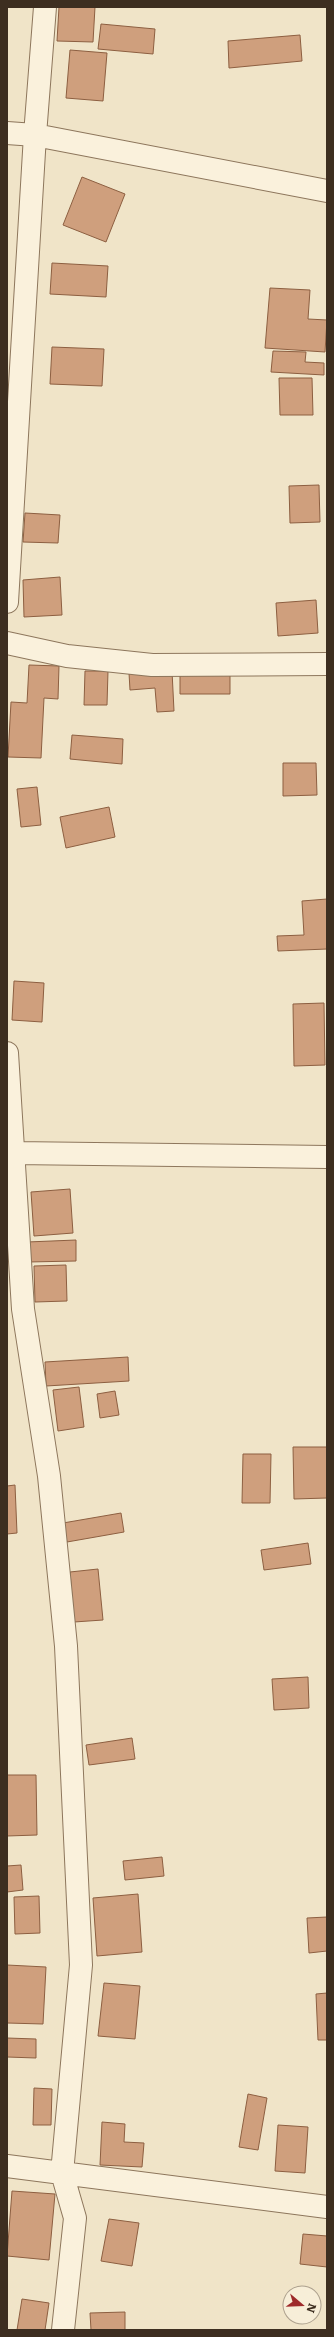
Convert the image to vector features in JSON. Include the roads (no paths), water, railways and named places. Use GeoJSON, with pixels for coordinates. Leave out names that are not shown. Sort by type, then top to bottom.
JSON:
{"type":"FeatureCollection","features":[{"type":"Feature","properties":{"kind":"street"},"geometry":{"type":"LineString","coordinates":[[7,602],[34,134],[45,7]]}},
{"type":"Feature","properties":{"kind":"street"},"geometry":{"type":"LineString","coordinates":[[7,133],[34,134],[327,191]]}},
{"type":"Feature","properties":{"kind":"street"},"geometry":{"type":"LineString","coordinates":[[7,642],[67,656],[152,665],[327,664]]}},
{"type":"Feature","properties":{"kind":"street"},"geometry":{"type":"LineString","coordinates":[[7,1053],[24,1309],[49,1476],[66,1646],[81,1965],[62,2173],[75,2218],[62,2330]]}},
{"type":"Feature","properties":{"kind":"street"},"geometry":{"type":"LineString","coordinates":[[14,1153],[327,1157]]}},
{"type":"Feature","properties":{"kind":"street"},"geometry":{"type":"LineString","coordinates":[[7,2166],[327,2207]]}}]}
